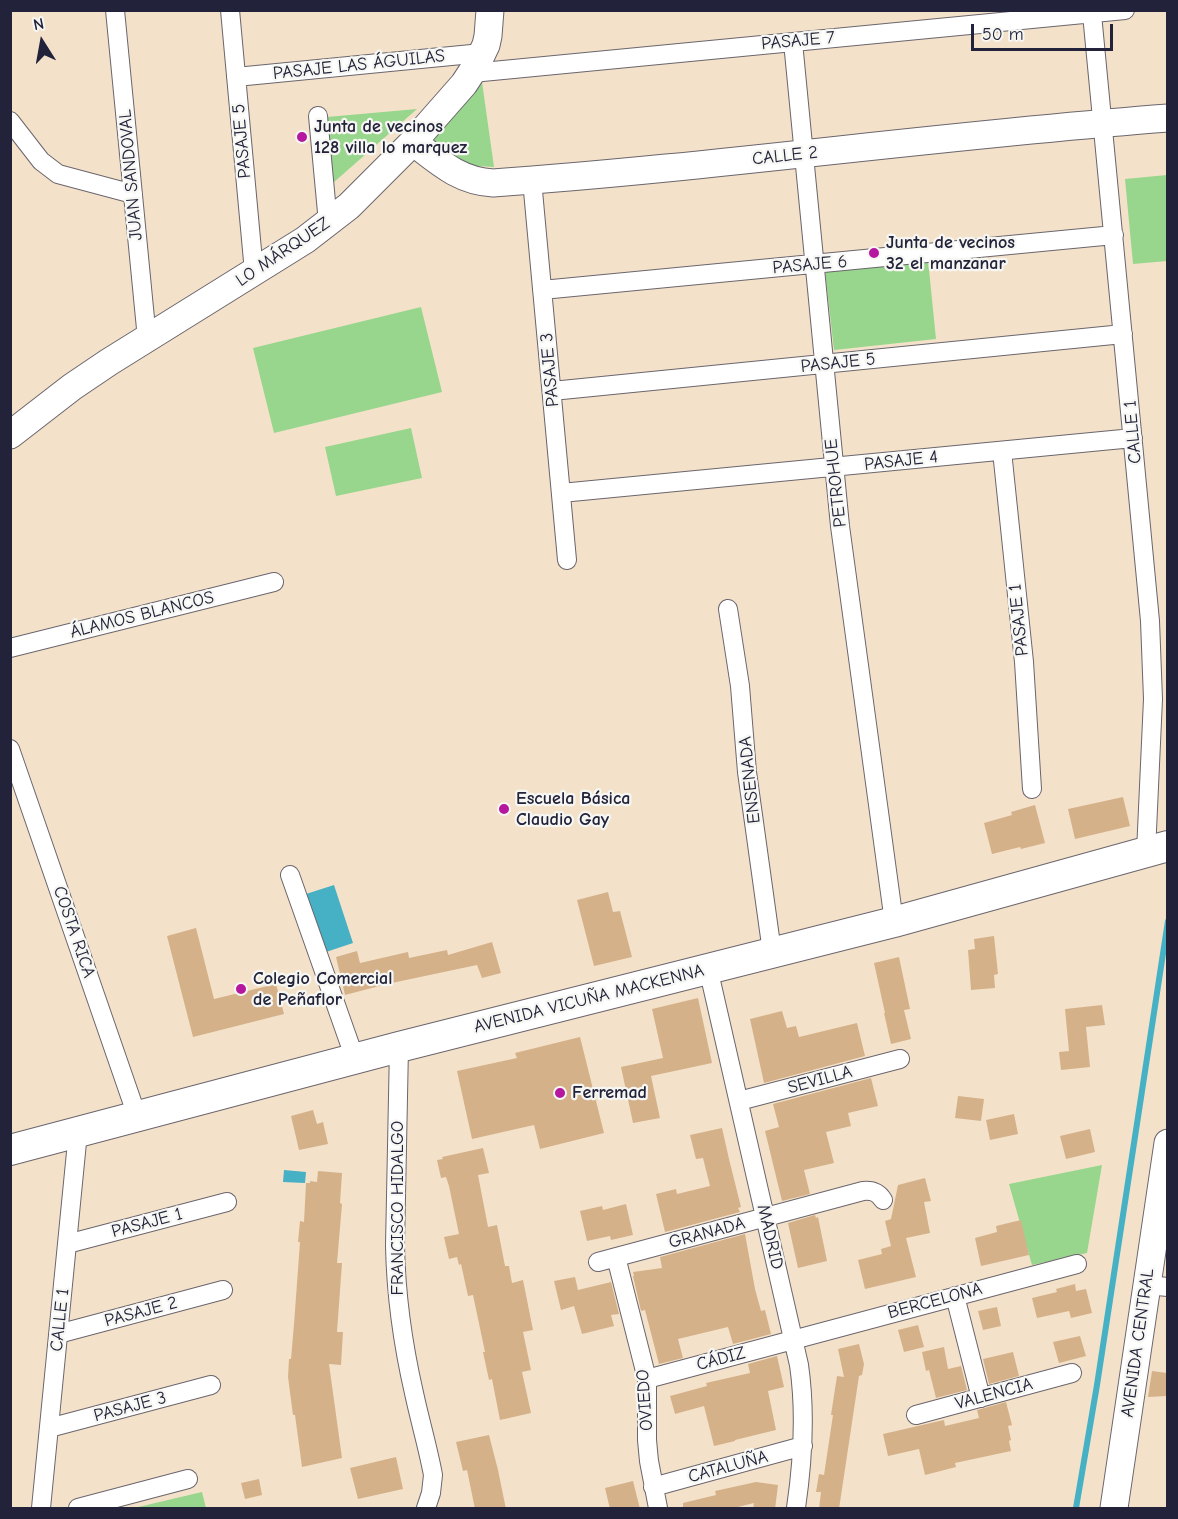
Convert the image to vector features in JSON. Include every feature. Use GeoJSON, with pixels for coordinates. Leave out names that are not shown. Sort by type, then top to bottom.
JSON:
{"type":"FeatureCollection","features":[{"type":"Feature","properties":{"kind":"main road","name":"AVENIDA VICUÑA MACKENNA"},"geometry":{"type":"LineString","coordinates":[[10,1150],[399,1047],[894,922],[1157,849]]}},
{"type":"Feature","properties":{"kind":"street","name":"JUAN SANDOVAL"},"geometry":{"type":"LineString","coordinates":[[115,10],[147,339]]}},
{"type":"Feature","properties":{"kind":"street","name":"PASAJE 5"},"geometry":{"type":"LineString","coordinates":[[230,10],[254,273]]}},
{"type":"Feature","properties":{"kind":"street","name":"LO MÁRQUEZ"},"geometry":{"type":"LineString","coordinates":[[10,435],[72,387],[109,362],[254,273],[328,224],[413,142],[456,94],[477,63],[488,36],[490,10]]}},
{"type":"Feature","properties":{"kind":"street","name":"PASAJE 7"},"geometry":{"type":"LineString","coordinates":[[477,63],[793,42],[1125,10]]}},
{"type":"Feature","properties":{"kind":"street","name":"CALLE 1"},"geometry":{"type":"LineString","coordinates":[[1092,14],[1150,621],[1157,849]]}},
{"type":"Feature","properties":{"kind":"street","name":"PETROHUE"},"geometry":{"type":"LineString","coordinates":[[793,42],[849,598],[894,922]]}},
{"type":"Feature","properties":{"kind":"street","name":"PASAJE LAS ÁGUILAS"},"geometry":{"type":"LineString","coordinates":[[236,77],[477,63]]}},
{"type":"Feature","properties":{"kind":"street"},"geometry":{"type":"LineString","coordinates":[[318,116],[328,224]]}},
{"type":"Feature","properties":{"kind":"street","name":"CALLE 2"},"geometry":{"type":"LineString","coordinates":[[413,142],[450,169],[470,180],[493,183],[1167,117]]}},
{"type":"Feature","properties":{"kind":"street"},"geometry":{"type":"LineString","coordinates":[[10,121],[40,161],[58,174],[133,194]]}},
{"type":"Feature","properties":{"kind":"street","name":"PASAJE 3"},"geometry":{"type":"LineString","coordinates":[[532,180],[567,560]]}},
{"type":"Feature","properties":{"kind":"street","name":"PASAJE 6"},"geometry":{"type":"LineString","coordinates":[[542,290],[1114,235]]}},
{"type":"Feature","properties":{"kind":"street","name":"PASAJE 5"},"geometry":{"type":"LineString","coordinates":[[552,392],[1124,334]]}},
{"type":"Feature","properties":{"kind":"street","name":"PASAJE 4"},"geometry":{"type":"LineString","coordinates":[[561,494],[1133,438]]}},
{"type":"Feature","properties":{"kind":"street","name":"PASAJE 1"},"geometry":{"type":"LineString","coordinates":[[1002,451],[1024,662],[1032,789]]}},
{"type":"Feature","properties":{"kind":"street","name":"ÁLAMOS BLANCOS"},"geometry":{"type":"LineString","coordinates":[[10,648],[274,582]]}},
{"type":"Feature","properties":{"kind":"street","name":"ENSENADA"},"geometry":{"type":"LineString","coordinates":[[728,609],[740,686],[747,772],[772,952]]}},
{"type":"Feature","properties":{"kind":"street","name":"COSTA RICA"},"geometry":{"type":"LineString","coordinates":[[10,748],[17,792],[137,1116]]}},
{"type":"Feature","properties":{"kind":"street"},"geometry":{"type":"LineString","coordinates":[[290,875],[355,1059]]}},
{"type":"Feature","properties":{"kind":"street","name":"MADRID"},"geometry":{"type":"LineString","coordinates":[[708,968],[794,1338],[802,1391],[803,1446],[796,1509]]}},
{"type":"Feature","properties":{"kind":"street","name":"FRANCISCO HIDALGO"},"geometry":{"type":"LineString","coordinates":[[399,1047],[396,1273],[405,1350],[433,1475],[426,1509]]}},
{"type":"Feature","properties":{"kind":"street","name":"SEVILLA"},"geometry":{"type":"LineString","coordinates":[[739,1101],[900,1059]]}},
{"type":"Feature","properties":{"kind":"street","name":"CALLE 1"},"geometry":{"type":"LineString","coordinates":[[41,1509],[78,1132]]}},
{"type":"Feature","properties":{"kind":"street","name":"AVENIDA CENTRAL"},"geometry":{"type":"LineString","coordinates":[[1114,1509],[1157,1286],[1167,1143]]}},
{"type":"Feature","properties":{"kind":"street","name":"GRANADA"},"geometry":{"type":"LineString","coordinates":[[598,1262],[863,1191],[875,1192],[883,1200]]}},
{"type":"Feature","properties":{"kind":"street","name":"PASAJE 1"},"geometry":{"type":"LineString","coordinates":[[67,1244],[227,1202]]}},
{"type":"Feature","properties":{"kind":"street","name":"OVIEDO"},"geometry":{"type":"LineString","coordinates":[[616,1257],[647,1378],[647,1440],[658,1509]]}},
{"type":"Feature","properties":{"kind":"street","name":"BERCELONA"},"geometry":{"type":"LineString","coordinates":[[794,1338],[1077,1264]]}},
{"type":"Feature","properties":{"kind":"street","name":"PASAJE 2"},"geometry":{"type":"LineString","coordinates":[[58,1334],[223,1290]]}},
{"type":"Feature","properties":{"kind":"street"},"geometry":{"type":"LineString","coordinates":[[955,1296],[981,1398]]}},
{"type":"Feature","properties":{"kind":"street","name":"CÁDIZ"},"geometry":{"type":"LineString","coordinates":[[647,1378],[794,1338]]}},
{"type":"Feature","properties":{"kind":"street","name":"VALENCIA"},"geometry":{"type":"LineString","coordinates":[[916,1415],[1072,1373]]}},
{"type":"Feature","properties":{"kind":"street","name":"PASAJE 3"},"geometry":{"type":"LineString","coordinates":[[49,1428],[211,1385]]}},
{"type":"Feature","properties":{"kind":"street","name":"CATALUÑA"},"geometry":{"type":"LineString","coordinates":[[653,1487],[803,1446]]}},
{"type":"Feature","properties":{"kind":"street"},"geometry":{"type":"LineString","coordinates":[[78,1509],[188,1479]]}},
{"type":"Feature","properties":{"kind":"green space"},"geometry":{"type":"Polygon","coordinates":[[[482,82],[494,167],[463,165],[427,141],[482,82]]]}},
{"type":"Feature","properties":{"kind":"green space"},"geometry":{"type":"Polygon","coordinates":[[[417,109],[333,183],[327,117],[417,109]]]}},
{"type":"Feature","properties":{"kind":"green space"},"geometry":{"type":"Polygon","coordinates":[[[1167,175],[1167,261],[1133,264],[1125,179],[1167,175]]]}},
{"type":"Feature","properties":{"kind":"green space"},"geometry":{"type":"Polygon","coordinates":[[[928,260],[936,339],[834,350],[825,271],[928,260]]]}},
{"type":"Feature","properties":{"kind":"green space"},"geometry":{"type":"Polygon","coordinates":[[[421,307],[442,392],[274,433],[253,348],[421,307]]]}},
{"type":"Feature","properties":{"kind":"green space"},"geometry":{"type":"Polygon","coordinates":[[[411,428],[422,478],[336,496],[325,447],[411,428]]]}},
{"type":"Feature","properties":{"kind":"green space"},"geometry":{"type":"Polygon","coordinates":[[[1102,1165],[1087,1253],[1032,1265],[1009,1184],[1102,1165]]]}},
{"type":"Feature","properties":{"kind":"green space"},"geometry":{"type":"Polygon","coordinates":[[[202,1492],[206,1508],[134,1508],[202,1492]]]}},
{"type":"Feature","properties":{"kind":"water"},"geometry":{"type":"Polygon","coordinates":[[[334,885],[353,943],[326,952],[306,894],[334,885]]]}},
{"type":"Feature","properties":{"kind":"water"},"geometry":{"type":"Polygon","coordinates":[[[284,1170],[306,1172],[305,1183],[283,1182],[284,1170]]]}},
{"type":"Feature","properties":{"kind":"building"},"geometry":{"type":"Polygon","coordinates":[[[1123,797],[1130,826],[1075,839],[1068,809],[1123,797]]]}},
{"type":"Feature","properties":{"kind":"building"},"geometry":{"type":"Polygon","coordinates":[[[1035,805],[1045,843],[992,854],[984,823],[1035,805]]]}},
{"type":"Feature","properties":{"kind":"building"},"geometry":{"type":"Polygon","coordinates":[[[608,892],[613,912],[620,911],[632,957],[594,966],[577,900],[608,892]]]}},
{"type":"Feature","properties":{"kind":"building"},"geometry":{"type":"Polygon","coordinates":[[[196,928],[214,999],[276,984],[284,1014],[193,1037],[167,936],[196,928]]]}},
{"type":"Feature","properties":{"kind":"building"},"geometry":{"type":"Polygon","coordinates":[[[994,936],[998,974],[994,975],[995,988],[971,990],[968,950],[975,949],[974,939],[994,936]]]}},
{"type":"Feature","properties":{"kind":"building"},"geometry":{"type":"Polygon","coordinates":[[[492,942],[501,973],[482,978],[477,965],[345,995],[336,957],[357,951],[360,963],[408,952],[409,958],[447,950],[448,955],[492,942]]]}},
{"type":"Feature","properties":{"kind":"building"},"geometry":{"type":"Polygon","coordinates":[[[899,957],[910,1009],[904,1010],[911,1039],[891,1044],[874,963],[899,957]]]}},
{"type":"Feature","properties":{"kind":"building"},"geometry":{"type":"Polygon","coordinates":[[[698,998],[712,1063],[651,1076],[660,1118],[633,1123],[621,1067],[663,1058],[652,1009],[698,998]]]}},
{"type":"Feature","properties":{"kind":"building"},"geometry":{"type":"Polygon","coordinates":[[[1102,1005],[1105,1025],[1086,1027],[1090,1067],[1061,1070],[1059,1052],[1069,1051],[1065,1009],[1102,1005]]]}},
{"type":"Feature","properties":{"kind":"building"},"geometry":{"type":"Polygon","coordinates":[[[782,1011],[787,1028],[796,1026],[799,1037],[857,1023],[865,1056],[764,1083],[750,1019],[782,1011]]]}},
{"type":"Feature","properties":{"kind":"building","name":"Ferremad"},"geometry":{"type":"Polygon","coordinates":[[[580,1037],[604,1133],[540,1149],[534,1125],[472,1139],[457,1071],[517,1058],[515,1053],[580,1037]]]}},
{"type":"Feature","properties":{"kind":"building"},"geometry":{"type":"Polygon","coordinates":[[[871,1078],[878,1106],[848,1113],[851,1126],[826,1132],[834,1163],[804,1170],[810,1194],[782,1201],[765,1131],[779,1127],[773,1104],[871,1078]]]}},
{"type":"Feature","properties":{"kind":"building"},"geometry":{"type":"Polygon","coordinates":[[[958,1096],[984,1099],[981,1121],[955,1118],[958,1096]]]}},
{"type":"Feature","properties":{"kind":"building"},"geometry":{"type":"Polygon","coordinates":[[[313,1110],[317,1124],[323,1122],[328,1144],[299,1150],[291,1116],[313,1110]]]}},
{"type":"Feature","properties":{"kind":"building"},"geometry":{"type":"Polygon","coordinates":[[[1014,1114],[1018,1134],[990,1140],[986,1120],[1014,1114]]]}},
{"type":"Feature","properties":{"kind":"building"},"geometry":{"type":"Polygon","coordinates":[[[722,1128],[741,1207],[738,1208],[740,1212],[665,1232],[656,1194],[676,1189],[677,1194],[710,1186],[703,1158],[696,1159],[690,1135],[722,1128]]]}},
{"type":"Feature","properties":{"kind":"building"},"geometry":{"type":"Polygon","coordinates":[[[1090,1129],[1095,1152],[1066,1159],[1060,1136],[1090,1129]]]}},
{"type":"Feature","properties":{"kind":"building"},"geometry":{"type":"Polygon","coordinates":[[[483,1148],[489,1173],[478,1175],[488,1227],[497,1225],[505,1266],[509,1266],[512,1283],[523,1280],[533,1330],[523,1332],[531,1370],[522,1372],[531,1413],[500,1420],[492,1379],[489,1380],[473,1295],[468,1296],[461,1264],[459,1265],[457,1257],[449,1259],[444,1237],[459,1234],[449,1186],[446,1177],[441,1178],[437,1160],[483,1148]]]}},
{"type":"Feature","properties":{"kind":"building"},"geometry":{"type":"Polygon","coordinates":[[[318,1171],[342,1173],[337,1263],[342,1263],[337,1332],[343,1332],[341,1365],[329,1364],[342,1458],[302,1467],[288,1377],[294,1324],[300,1221],[304,1222],[306,1183],[317,1182],[318,1171]]]}},
{"type":"Feature","properties":{"kind":"building"},"geometry":{"type":"Polygon","coordinates":[[[925,1178],[931,1201],[924,1202],[930,1233],[906,1238],[916,1277],[865,1289],[858,1260],[882,1254],[881,1249],[891,1246],[885,1221],[891,1219],[898,1185],[925,1178]]]}},
{"type":"Feature","properties":{"kind":"building"},"geometry":{"type":"Polygon","coordinates":[[[626,1204],[633,1235],[611,1240],[610,1236],[587,1241],[580,1211],[602,1206],[603,1210],[626,1204]]]}},
{"type":"Feature","properties":{"kind":"building"},"geometry":{"type":"Polygon","coordinates":[[[815,1215],[816,1218],[818,1217],[827,1261],[798,1268],[788,1223],[815,1215]]]}},
{"type":"Feature","properties":{"kind":"building"},"geometry":{"type":"Polygon","coordinates":[[[1021,1220],[1029,1255],[981,1266],[975,1238],[997,1232],[996,1226],[1021,1220]]]}},
{"type":"Feature","properties":{"kind":"building"},"geometry":{"type":"Polygon","coordinates":[[[745,1234],[755,1289],[761,1311],[765,1310],[771,1334],[733,1344],[728,1327],[678,1339],[683,1358],[659,1364],[645,1310],[641,1311],[633,1272],[662,1268],[660,1257],[745,1234]]]}},
{"type":"Feature","properties":{"kind":"building"},"geometry":{"type":"Polygon","coordinates":[[[575,1277],[578,1290],[611,1282],[619,1314],[611,1315],[614,1326],[582,1334],[574,1306],[561,1310],[554,1281],[575,1277]]]}},
{"type":"Feature","properties":{"kind":"building"},"geometry":{"type":"Polygon","coordinates":[[[1075,1284],[1076,1291],[1086,1289],[1092,1313],[1071,1318],[1069,1311],[1037,1318],[1032,1298],[1057,1292],[1056,1289],[1075,1284]]]}},
{"type":"Feature","properties":{"kind":"building"},"geometry":{"type":"Polygon","coordinates":[[[997,1307],[1001,1326],[983,1330],[978,1311],[997,1307]]]}},
{"type":"Feature","properties":{"kind":"building"},"geometry":{"type":"Polygon","coordinates":[[[918,1325],[924,1347],[904,1352],[898,1330],[918,1325]]]}},
{"type":"Feature","properties":{"kind":"building"},"geometry":{"type":"Polygon","coordinates":[[[1080,1336],[1086,1356],[1059,1363],[1053,1342],[1080,1336]]]}},
{"type":"Feature","properties":{"kind":"building"},"geometry":{"type":"Polygon","coordinates":[[[859,1344],[864,1364],[862,1375],[859,1376],[839,1509],[819,1509],[821,1492],[816,1492],[819,1474],[824,1475],[837,1376],[844,1377],[838,1349],[859,1344]]]}},
{"type":"Feature","properties":{"kind":"building"},"geometry":{"type":"Polygon","coordinates":[[[944,1347],[948,1369],[961,1366],[967,1390],[936,1398],[922,1352],[944,1347]]]}},
{"type":"Feature","properties":{"kind":"building"},"geometry":{"type":"Polygon","coordinates":[[[1013,1352],[1019,1376],[989,1384],[983,1359],[1013,1352]]]}},
{"type":"Feature","properties":{"kind":"building"},"geometry":{"type":"Polygon","coordinates":[[[777,1356],[784,1387],[768,1391],[776,1430],[714,1446],[704,1406],[675,1414],[670,1396],[707,1386],[706,1383],[750,1373],[748,1364],[777,1356]]]}},
{"type":"Feature","properties":{"kind":"building"},"geometry":{"type":"Polygon","coordinates":[[[1152,1371],[1167,1373],[1167,1396],[1148,1397],[1152,1371]]]}},
{"type":"Feature","properties":{"kind":"building"},"geometry":{"type":"Polygon","coordinates":[[[1006,1402],[1012,1425],[1008,1426],[1011,1451],[955,1463],[956,1467],[925,1475],[919,1449],[888,1456],[883,1434],[944,1420],[945,1426],[979,1418],[977,1410],[1006,1402]]]}},
{"type":"Feature","properties":{"kind":"building"},"geometry":{"type":"Polygon","coordinates":[[[489,1435],[506,1509],[475,1509],[467,1470],[463,1471],[456,1442],[489,1435]]]}},
{"type":"Feature","properties":{"kind":"building"},"geometry":{"type":"Polygon","coordinates":[[[396,1457],[403,1489],[358,1499],[350,1468],[396,1457]]]}},
{"type":"Feature","properties":{"kind":"building"},"geometry":{"type":"Polygon","coordinates":[[[259,1479],[262,1495],[245,1499],[241,1483],[259,1479]]]}},
{"type":"Feature","properties":{"kind":"building"},"geometry":{"type":"Polygon","coordinates":[[[633,1481],[640,1509],[610,1509],[605,1488],[633,1481]]]}},
{"type":"Feature","properties":{"kind":"building"},"geometry":{"type":"Polygon","coordinates":[[[756,1482],[778,1485],[775,1509],[753,1509],[754,1503],[730,1509],[683,1509],[683,1503],[716,1495],[715,1491],[756,1482]]]}},
{"type":"Feature","properties":{"kind":"waterway"},"geometry":{"type":"LineString","coordinates":[[1076,1508],[1168,921]]}},
{"type":"Feature","properties":{"kind":"place","name":"Junta de vecinos 128 villa lo marquez"},"geometry":{"type":"Point","coordinates":[302,137]}},
{"type":"Feature","properties":{"kind":"place","name":"Junta de vecinos 32 el manzanar"},"geometry":{"type":"Point","coordinates":[874,253]}},
{"type":"Feature","properties":{"kind":"place","name":"Escuela Básica Claudio Gay"},"geometry":{"type":"Point","coordinates":[504,809]}},
{"type":"Feature","properties":{"kind":"place","name":"Colegio Comercial de Peñaflor"},"geometry":{"type":"Point","coordinates":[241,989]}},
{"type":"Feature","properties":{"kind":"place","name":"Ferremad"},"geometry":{"type":"Point","coordinates":[560,1093]}}]}
